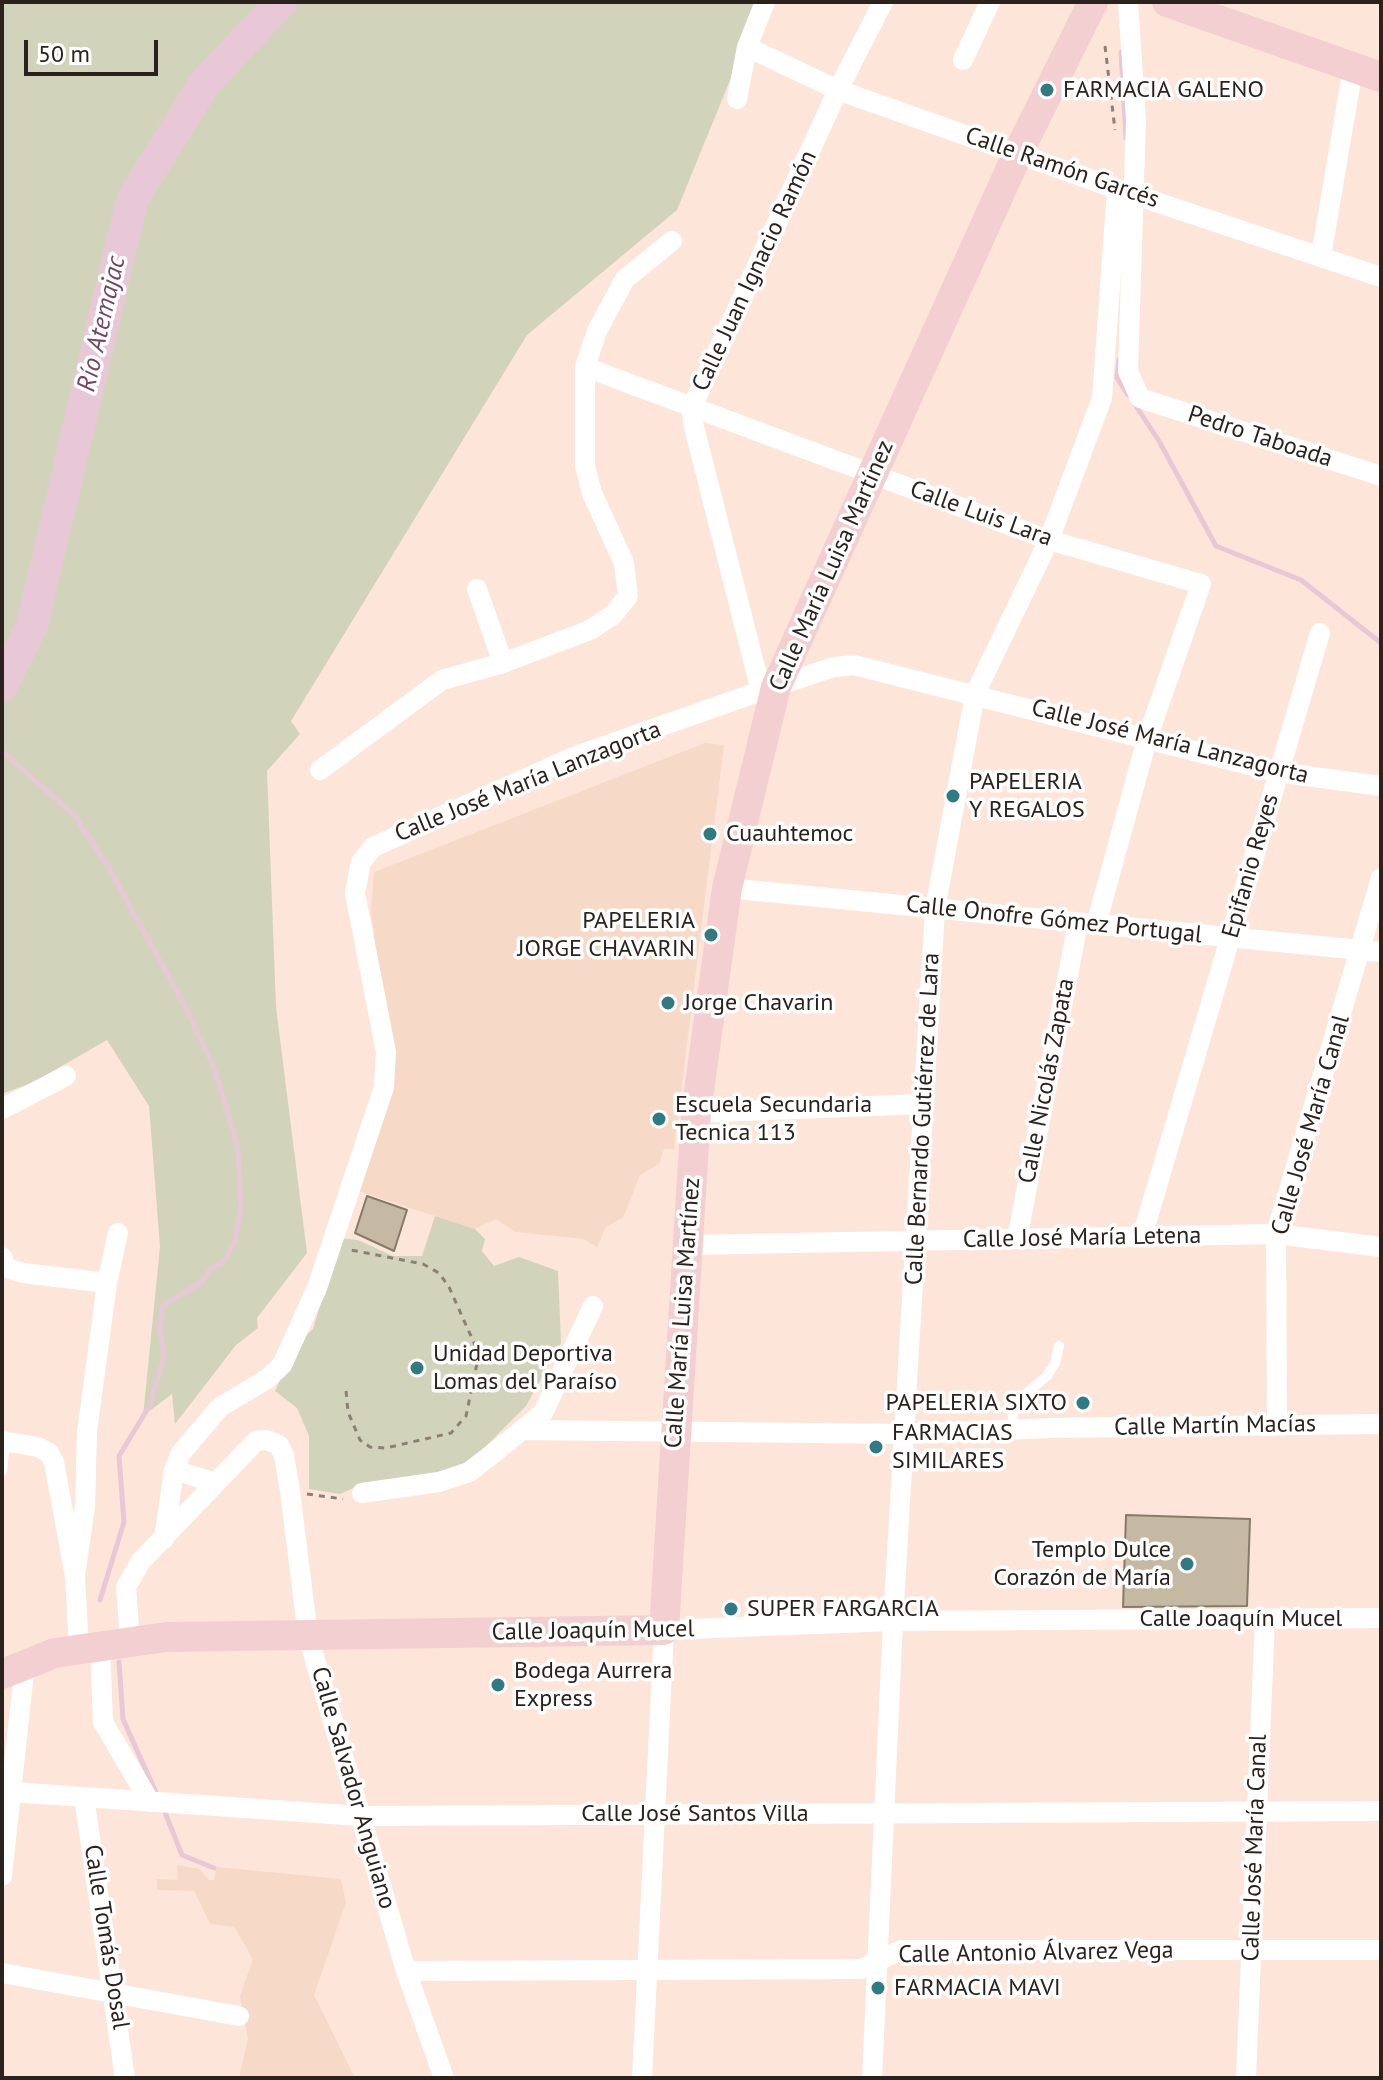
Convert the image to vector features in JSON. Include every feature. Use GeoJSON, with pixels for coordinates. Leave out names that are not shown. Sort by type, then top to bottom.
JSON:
{"type":"FeatureCollection","features":[{"type":"Feature","properties":{"kind":"street"},"geometry":{"type":"LineString","coordinates":[[737,99],[747,47],[765,2]]}},
{"type":"Feature","properties":{"kind":"street","name":"Calle Juan Ignacio Ramón"},"geometry":{"type":"LineString","coordinates":[[768,689],[693,423],[692,407],[838,90],[883,2]]}},
{"type":"Feature","properties":{"kind":"street"},"geometry":{"type":"LineString","coordinates":[[963,60],[990,2]]}},
{"type":"Feature","properties":{"kind":"street","name":"Calle María Luisa Martínez"},"geometry":{"type":"LineString","coordinates":[[642,2078],[675,1430],[696,1113],[727,888],[768,689],[872,474],[1018,153],[1093,2]]}},
{"type":"Feature","properties":{"kind":"street","name":"Calle Bernardo Gutiérrez de Lara"},"geometry":{"type":"LineString","coordinates":[[872,2078],[893,1621],[935,909],[975,694],[1049,540],[1102,398],[1136,120],[1128,2]]}},
{"type":"Feature","properties":{"kind":"street"},"geometry":{"type":"LineString","coordinates":[[1167,2],[1367,73],[1321,256]]}},
{"type":"Feature","properties":{"kind":"street","name":"Calle Ramón Garcés"},"geometry":{"type":"LineString","coordinates":[[747,47],[838,90],[1126,192],[1381,277]]}},
{"type":"Feature","properties":{"kind":"street","name":"Calle Bernardo Gutiérrez de Lara"},"geometry":{"type":"LineString","coordinates":[[1126,192],[1128,371],[1140,398]]}},
{"type":"Feature","properties":{"kind":"street"},"geometry":{"type":"LineString","coordinates":[[320,770],[442,680],[503,663],[590,630],[613,615],[628,596],[624,563],[592,493],[585,466],[585,367],[597,331],[625,279],[672,241]]}},
{"type":"Feature","properties":{"kind":"street","name":"Calle Luis Lara"},"geometry":{"type":"LineString","coordinates":[[585,367],[1049,540],[1201,584]]}},
{"type":"Feature","properties":{"kind":"street","name":"Pedro Taboada"},"geometry":{"type":"LineString","coordinates":[[1140,398],[1381,476]]}},
{"type":"Feature","properties":{"kind":"street","name":"Calle Nicolás Zapata"},"geometry":{"type":"LineString","coordinates":[[1017,1239],[1087,924],[1201,584]]}},
{"type":"Feature","properties":{"kind":"street"},"geometry":{"type":"LineString","coordinates":[[477,589],[503,663]]}},
{"type":"Feature","properties":{"kind":"street","name":"Epifanio Reyes"},"geometry":{"type":"LineString","coordinates":[[1142,1237],[1320,633]]}},
{"type":"Feature","properties":{"kind":"street","name":"Calle José María Lanzagorta"},"geometry":{"type":"LineString","coordinates":[[164,1539],[174,1470],[181,1453],[220,1407],[267,1379],[282,1365],[317,1288],[384,1087],[386,1052],[357,909],[356,878],[361,862],[373,847],[576,756],[834,667],[854,665],[1277,772],[1381,786]]}},
{"type":"Feature","properties":{"kind":"street","name":"Calle José María Canal"},"geometry":{"type":"LineString","coordinates":[[1277,1424],[1276,1234],[1372,951],[1381,878]]}},
{"type":"Feature","properties":{"kind":"street","name":"Calle Onofre Gómez Portugal"},"geometry":{"type":"LineString","coordinates":[[727,888],[1372,951]]}},
{"type":"Feature","properties":{"kind":"street"},"geometry":{"type":"LineString","coordinates":[[2,1109],[66,1076]]}},
{"type":"Feature","properties":{"kind":"street"},"geometry":{"type":"LineString","coordinates":[[696,1113],[923,1104]]}},
{"type":"Feature","properties":{"kind":"street"},"geometry":{"type":"LineString","coordinates":[[75,1576],[85,1506],[87,1432],[107,1283],[118,1233]]}},
{"type":"Feature","properties":{"kind":"street","name":"Calle José María Letena"},"geometry":{"type":"LineString","coordinates":[[686,1245],[1276,1234],[1381,1247]]}},
{"type":"Feature","properties":{"kind":"street"},"geometry":{"type":"LineString","coordinates":[[4,1263],[107,1283]]}},
{"type":"Feature","properties":{"kind":"street"},"geometry":{"type":"LineString","coordinates":[[362,1493],[439,1482],[469,1472],[543,1413],[593,1306]]}},
{"type":"Feature","properties":{"kind":"street","name":"Calle Martín Macías"},"geometry":{"type":"LineString","coordinates":[[522,1430],[906,1434],[1049,1428],[1381,1424]]}},
{"type":"Feature","properties":{"kind":"street"},"geometry":{"type":"LineString","coordinates":[[130,1641],[124,1602],[126,1587],[141,1561],[256,1441],[267,1440],[279,1445],[284,1455],[290,1491]]}},
{"type":"Feature","properties":{"kind":"street"},"geometry":{"type":"LineString","coordinates":[[4,1441],[38,1447],[49,1453],[54,1462],[103,1722],[150,1802]]}},
{"type":"Feature","properties":{"kind":"street"},"geometry":{"type":"LineString","coordinates":[[174,1470],[216,1483]]}},
{"type":"Feature","properties":{"kind":"street","name":"Calle Salvador Anguiano"},"geometry":{"type":"LineString","coordinates":[[290,1491],[308,1636],[406,1971],[444,2078]]}},
{"type":"Feature","properties":{"kind":"street","name":"Calle Joaquín Mucel"},"geometry":{"type":"LineString","coordinates":[[13,1669],[89,1646],[166,1637],[664,1630],[893,1621],[1381,1618]]}},
{"type":"Feature","properties":{"kind":"street","name":"Calle José María Canal"},"geometry":{"type":"LineString","coordinates":[[1246,2078],[1265,1619]]}},
{"type":"Feature","properties":{"kind":"street"},"geometry":{"type":"LineString","coordinates":[[2,1876],[11,1792],[13,1669]]}},
{"type":"Feature","properties":{"kind":"street","name":"Calle José Santos Villa"},"geometry":{"type":"LineString","coordinates":[[11,1792],[361,1816],[1381,1811]]}},
{"type":"Feature","properties":{"kind":"street","name":"Calle Tomás Dosal"},"geometry":{"type":"LineString","coordinates":[[84,1797],[116,1994],[125,2078]]}},
{"type":"Feature","properties":{"kind":"street","name":"Calle Antonio Álvarez Vega"},"geometry":{"type":"LineString","coordinates":[[406,1971],[647,1973],[861,1969],[901,1950],[1381,1950]]}},
{"type":"Feature","properties":{"kind":"street"},"geometry":{"type":"LineString","coordinates":[[2,1973],[239,2016]]}},
{"type":"Feature","properties":{"kind":"lane"},"geometry":{"type":"LineString","coordinates":[[1013,1430],[1013,1414],[1024,1395],[1047,1376],[1055,1363],[1059,1346]]}},
{"type":"Feature","properties":{"kind":"lane"},"geometry":{"type":"LineString","coordinates":[[2,1471],[4,1441]]}},
{"type":"Feature","properties":{"kind":"path"},"geometry":{"type":"LineString","coordinates":[[1105,46],[1116,137]]}},
{"type":"Feature","properties":{"kind":"path"},"geometry":{"type":"LineString","coordinates":[[331,1245],[423,1264],[439,1273],[449,1287],[479,1354],[466,1416],[451,1433],[386,1448],[370,1447],[360,1440],[348,1412],[346,1391]]}},
{"type":"Feature","properties":{"kind":"path"},"geometry":{"type":"LineString","coordinates":[[290,1491],[342,1499],[362,1493]]}},
{"type":"Feature","properties":{"kind":"shaded area"},"geometry":{"type":"Polygon","coordinates":[[[705,743],[724,745],[674,1149],[664,1149],[659,1164],[640,1175],[623,1218],[606,1227],[597,1247],[584,1239],[515,1232],[496,1219],[475,1229],[355,1190],[393,1081],[371,911],[374,872],[705,743]]]}},
{"type":"Feature","properties":{"kind":"shaded area"},"geometry":{"type":"Polygon","coordinates":[[[177,1865],[200,1869],[209,1880],[214,1880],[217,1867],[341,1879],[346,1903],[314,1995],[355,2078],[239,2078],[248,2038],[240,1996],[253,1959],[234,1927],[210,1924],[194,1891],[157,1890],[157,1879],[178,1880],[177,1865]]]}},
{"type":"Feature","properties":{"kind":"green space"},"geometry":{"type":"Polygon","coordinates":[[[2,2],[762,2],[677,210],[527,335],[291,721],[300,734],[267,771],[276,1007],[307,1253],[257,1318],[258,1328],[236,1345],[175,1424],[172,1394],[143,1416],[160,1247],[149,1106],[107,1040],[34,1082],[2,1094],[2,2]]]}},
{"type":"Feature","properties":{"kind":"green space","name":"Unidad Deportiva Lomas del Paraíso"},"geometry":{"type":"Polygon","coordinates":[[[435,1216],[475,1229],[485,1239],[482,1251],[494,1266],[519,1257],[558,1271],[561,1343],[526,1406],[459,1473],[358,1486],[340,1494],[309,1489],[309,1436],[297,1408],[275,1391],[296,1344],[313,1329],[341,1238],[358,1240],[393,1256],[422,1256],[435,1216]]]}},
{"type":"Feature","properties":{"kind":"building"},"geometry":{"type":"Polygon","coordinates":[[[367,1196],[407,1210],[394,1251],[355,1233],[367,1196]]]}},
{"type":"Feature","properties":{"kind":"building","name":"Templo Dulce Corazón de María"},"geometry":{"type":"Polygon","coordinates":[[[1126,1515],[1250,1519],[1247,1606],[1123,1607],[1126,1515]]]}},
{"type":"Feature","properties":{"kind":"waterway","name":"Río Atemajac"},"geometry":{"type":"LineString","coordinates":[[2,685],[32,625],[132,200],[204,84],[281,2]]}},
{"type":"Feature","properties":{"kind":"waterway"},"geometry":{"type":"LineString","coordinates":[[1121,52],[1126,138]]}},
{"type":"Feature","properties":{"kind":"waterway"},"geometry":{"type":"LineString","coordinates":[[1119,360],[1117,378],[1128,395]]}},
{"type":"Feature","properties":{"kind":"waterway"},"geometry":{"type":"LineString","coordinates":[[1134,403],[1159,441],[1216,546],[1301,580],[1381,643]]}},
{"type":"Feature","properties":{"kind":"waterway"},"geometry":{"type":"LineString","coordinates":[[2,751],[74,815],[107,865],[185,1006],[215,1070],[238,1149],[241,1208],[235,1241],[223,1263],[211,1268],[202,1282],[162,1306],[160,1329],[164,1356],[150,1405],[119,1456],[124,1522],[100,1600]]}},
{"type":"Feature","properties":{"kind":"waterway"},"geometry":{"type":"LineString","coordinates":[[119,1662],[123,1719],[158,1797]]}},
{"type":"Feature","properties":{"kind":"waterway"},"geometry":{"type":"LineString","coordinates":[[164,1810],[182,1855],[214,1868]]}},
{"type":"Feature","properties":{"kind":"place","name":"FARMACIA GALENO"},"geometry":{"type":"Point","coordinates":[1047,90]}},
{"type":"Feature","properties":{"kind":"place","name":"PAPELERIA Y REGALOS"},"geometry":{"type":"Point","coordinates":[953,796]}},
{"type":"Feature","properties":{"kind":"place","name":"Cuauhtemoc"},"geometry":{"type":"Point","coordinates":[710,834]}},
{"type":"Feature","properties":{"kind":"place","name":"PAPELERIA JORGE CHAVARIN"},"geometry":{"type":"Point","coordinates":[711,935]}},
{"type":"Feature","properties":{"kind":"place","name":"Jorge Chavarin"},"geometry":{"type":"Point","coordinates":[668,1003]}},
{"type":"Feature","properties":{"kind":"place","name":"Escuela Secundaria Tecnica 113"},"geometry":{"type":"Point","coordinates":[659,1119]}},
{"type":"Feature","properties":{"kind":"place","name":"Unidad Deportiva Lomas del Paraíso"},"geometry":{"type":"Point","coordinates":[417,1368]}},
{"type":"Feature","properties":{"kind":"place","name":"PAPELERIA SIXTO"},"geometry":{"type":"Point","coordinates":[1083,1403]}},
{"type":"Feature","properties":{"kind":"place","name":"FARMACIAS SIMILARES"},"geometry":{"type":"Point","coordinates":[876,1447]}},
{"type":"Feature","properties":{"kind":"place","name":"Templo Dulce Corazón de María"},"geometry":{"type":"Point","coordinates":[1187,1564]}},
{"type":"Feature","properties":{"kind":"place","name":"SUPER FARGARCIA"},"geometry":{"type":"Point","coordinates":[731,1609]}},
{"type":"Feature","properties":{"kind":"place","name":"Bodega Aurrera Express"},"geometry":{"type":"Point","coordinates":[498,1685]}},
{"type":"Feature","properties":{"kind":"place","name":"FARMACIA MAVI"},"geometry":{"type":"Point","coordinates":[878,1988]}}]}
